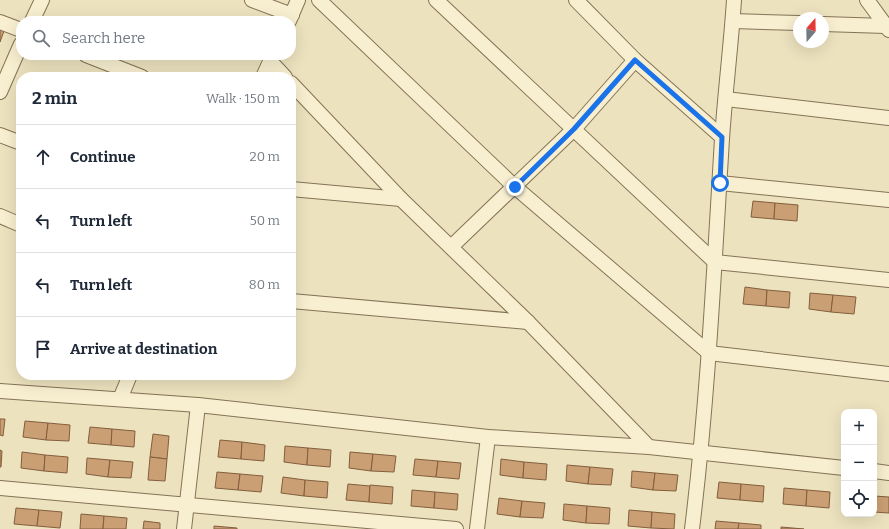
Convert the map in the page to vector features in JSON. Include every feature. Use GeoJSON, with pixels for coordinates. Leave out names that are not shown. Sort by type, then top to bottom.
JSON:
{"type":"FeatureCollection","features":[{"type":"Feature","properties":{"kind":"street"},"geometry":{"type":"LineString","coordinates":[[34,16],[42,0]]}},
{"type":"Feature","properties":{"kind":"street"},"geometry":{"type":"LineString","coordinates":[[252,0],[286,16]]}},
{"type":"Feature","properties":{"kind":"street"},"geometry":{"type":"LineString","coordinates":[[291,16],[298,0]]}},
{"type":"Feature","properties":{"kind":"street"},"geometry":{"type":"LineString","coordinates":[[319,0],[515,187],[710,353],[889,374]]}},
{"type":"Feature","properties":{"kind":"street"},"geometry":{"type":"LineString","coordinates":[[436,0],[715,262],[889,280]]}},
{"type":"Feature","properties":{"kind":"street"},"geometry":{"type":"LineString","coordinates":[[576,0],[635,60],[722,137]]}},
{"type":"Feature","properties":{"kind":"street"},"geometry":{"type":"LineString","coordinates":[[692,529],[701,453],[710,353],[722,137],[734,0]]}},
{"type":"Feature","properties":{"kind":"street"},"geometry":{"type":"LineString","coordinates":[[867,0],[887,28]]}},
{"type":"Feature","properties":{"kind":"street"},"geometry":{"type":"LineString","coordinates":[[733,21],[793,23]]}},
{"type":"Feature","properties":{"kind":"street"},"geometry":{"type":"LineString","coordinates":[[0,22],[16,28]]}},
{"type":"Feature","properties":{"kind":"street"},"geometry":{"type":"LineString","coordinates":[[829,24],[887,28]]}},
{"type":"Feature","properties":{"kind":"street"},"geometry":{"type":"LineString","coordinates":[[0,92],[16,55]]}},
{"type":"Feature","properties":{"kind":"street"},"geometry":{"type":"LineString","coordinates":[[99,60],[129,72]]}},
{"type":"Feature","properties":{"kind":"street"},"geometry":{"type":"LineString","coordinates":[[265,72],[270,60]]}},
{"type":"Feature","properties":{"kind":"street"},"geometry":{"type":"LineString","coordinates":[[272,60],[281,72]]}},
{"type":"Feature","properties":{"kind":"street"},"geometry":{"type":"LineString","coordinates":[[451,246],[515,187],[574,129],[635,60]]}},
{"type":"Feature","properties":{"kind":"street"},"geometry":{"type":"LineString","coordinates":[[296,88],[401,199],[528,322],[649,447]]}},
{"type":"Feature","properties":{"kind":"street"},"geometry":{"type":"LineString","coordinates":[[726,99],[889,118]]}},
{"type":"Feature","properties":{"kind":"street"},"geometry":{"type":"LineString","coordinates":[[0,135],[16,141]]}},
{"type":"Feature","properties":{"kind":"street"},"geometry":{"type":"LineString","coordinates":[[720,183],[889,200]]}},
{"type":"Feature","properties":{"kind":"street"},"geometry":{"type":"LineString","coordinates":[[296,189],[401,199]]}},
{"type":"Feature","properties":{"kind":"street"},"geometry":{"type":"LineString","coordinates":[[0,216],[16,223]]}},
{"type":"Feature","properties":{"kind":"street"},"geometry":{"type":"LineString","coordinates":[[296,301],[528,322]]}},
{"type":"Feature","properties":{"kind":"street"},"geometry":{"type":"LineString","coordinates":[[120,399],[128,380]]}},
{"type":"Feature","properties":{"kind":"street"},"geometry":{"type":"LineString","coordinates":[[0,391],[198,405],[488,437],[649,447],[841,468]]}},
{"type":"Feature","properties":{"kind":"street"},"geometry":{"type":"LineString","coordinates":[[184,529],[198,405]]}},
{"type":"Feature","properties":{"kind":"street"},"geometry":{"type":"LineString","coordinates":[[477,529],[488,437]]}},
{"type":"Feature","properties":{"kind":"street"},"geometry":{"type":"LineString","coordinates":[[877,471],[889,473]]}},
{"type":"Feature","properties":{"kind":"street"},"geometry":{"type":"LineString","coordinates":[[0,488],[456,529]]}},
{"type":"Feature","properties":{"kind":"building"},"geometry":{"type":"Polygon","coordinates":[[[0,30],[4,31],[0,42],[0,30]]]}},
{"type":"Feature","properties":{"kind":"building"},"geometry":{"type":"Polygon","coordinates":[[[753,201],[775,203],[774,219],[751,217],[753,201]]]}},
{"type":"Feature","properties":{"kind":"building"},"geometry":{"type":"Polygon","coordinates":[[[775,203],[798,205],[797,221],[774,219],[775,203]]]}},
{"type":"Feature","properties":{"kind":"building"},"geometry":{"type":"Polygon","coordinates":[[[745,287],[767,290],[766,306],[743,304],[745,287]]]}},
{"type":"Feature","properties":{"kind":"building"},"geometry":{"type":"Polygon","coordinates":[[[767,290],[790,292],[789,308],[766,306],[767,290]]]}},
{"type":"Feature","properties":{"kind":"building"},"geometry":{"type":"Polygon","coordinates":[[[810,293],[833,295],[831,312],[809,309],[810,293]]]}},
{"type":"Feature","properties":{"kind":"building"},"geometry":{"type":"Polygon","coordinates":[[[833,295],[856,297],[854,314],[831,312],[833,295]]]}},
{"type":"Feature","properties":{"kind":"building"},"geometry":{"type":"Polygon","coordinates":[[[0,419],[5,419],[3,436],[0,435],[0,419]]]}},
{"type":"Feature","properties":{"kind":"building"},"geometry":{"type":"Polygon","coordinates":[[[25,421],[48,423],[46,440],[23,437],[25,421]]]}},
{"type":"Feature","properties":{"kind":"building"},"geometry":{"type":"Polygon","coordinates":[[[48,423],[70,425],[69,441],[46,440],[48,423]]]}},
{"type":"Feature","properties":{"kind":"building"},"geometry":{"type":"Polygon","coordinates":[[[90,427],[112,429],[111,445],[88,443],[90,427]]]}},
{"type":"Feature","properties":{"kind":"building"},"geometry":{"type":"Polygon","coordinates":[[[112,429],[135,431],[134,447],[111,445],[112,429]]]}},
{"type":"Feature","properties":{"kind":"building"},"geometry":{"type":"Polygon","coordinates":[[[153,434],[169,436],[167,459],[150,457],[153,434]]]}},
{"type":"Feature","properties":{"kind":"building"},"geometry":{"type":"Polygon","coordinates":[[[220,440],[242,442],[241,459],[218,457],[220,440]]]}},
{"type":"Feature","properties":{"kind":"building"},"geometry":{"type":"Polygon","coordinates":[[[242,442],[265,445],[264,461],[241,459],[242,442]]]}},
{"type":"Feature","properties":{"kind":"building"},"geometry":{"type":"Polygon","coordinates":[[[285,446],[308,448],[307,465],[284,462],[285,446]]]}},
{"type":"Feature","properties":{"kind":"building"},"geometry":{"type":"Polygon","coordinates":[[[308,448],[331,450],[330,467],[307,465],[308,448]]]}},
{"type":"Feature","properties":{"kind":"building"},"geometry":{"type":"Polygon","coordinates":[[[0,450],[2,451],[1,467],[0,467],[0,450]]]}},
{"type":"Feature","properties":{"kind":"building"},"geometry":{"type":"Polygon","coordinates":[[[22,452],[45,455],[44,471],[21,468],[22,452]]]}},
{"type":"Feature","properties":{"kind":"building"},"geometry":{"type":"Polygon","coordinates":[[[350,452],[373,454],[371,471],[349,468],[350,452]]]}},
{"type":"Feature","properties":{"kind":"building"},"geometry":{"type":"Polygon","coordinates":[[[373,454],[396,456],[394,472],[371,471],[373,454]]]}},
{"type":"Feature","properties":{"kind":"building"},"geometry":{"type":"Polygon","coordinates":[[[45,455],[68,457],[67,473],[44,471],[45,455]]]}},
{"type":"Feature","properties":{"kind":"building"},"geometry":{"type":"Polygon","coordinates":[[[150,457],[167,459],[165,481],[148,480],[150,457]]]}},
{"type":"Feature","properties":{"kind":"building"},"geometry":{"type":"Polygon","coordinates":[[[87,458],[110,460],[108,477],[86,474],[87,458]]]}},
{"type":"Feature","properties":{"kind":"building"},"geometry":{"type":"Polygon","coordinates":[[[415,459],[438,461],[436,477],[413,475],[415,459]]]}},
{"type":"Feature","properties":{"kind":"building"},"geometry":{"type":"Polygon","coordinates":[[[501,459],[524,462],[523,478],[500,475],[501,459]]]}},
{"type":"Feature","properties":{"kind":"building"},"geometry":{"type":"Polygon","coordinates":[[[110,460],[133,462],[131,478],[108,477],[110,460]]]}},
{"type":"Feature","properties":{"kind":"building"},"geometry":{"type":"Polygon","coordinates":[[[438,461],[461,463],[459,479],[436,477],[438,461]]]}},
{"type":"Feature","properties":{"kind":"building"},"geometry":{"type":"Polygon","coordinates":[[[524,462],[547,464],[546,480],[523,478],[524,462]]]}},
{"type":"Feature","properties":{"kind":"building"},"geometry":{"type":"Polygon","coordinates":[[[567,465],[590,467],[588,484],[566,481],[567,465]]]}},
{"type":"Feature","properties":{"kind":"building"},"geometry":{"type":"Polygon","coordinates":[[[590,467],[613,469],[611,485],[588,484],[590,467]]]}},
{"type":"Feature","properties":{"kind":"building"},"geometry":{"type":"Polygon","coordinates":[[[632,471],[655,473],[653,490],[631,487],[632,471]]]}},
{"type":"Feature","properties":{"kind":"building"},"geometry":{"type":"Polygon","coordinates":[[[217,472],[240,474],[238,490],[215,488],[217,472]]]}},
{"type":"Feature","properties":{"kind":"building"},"geometry":{"type":"Polygon","coordinates":[[[655,473],[678,475],[676,491],[653,490],[655,473]]]}},
{"type":"Feature","properties":{"kind":"building"},"geometry":{"type":"Polygon","coordinates":[[[240,474],[263,476],[261,492],[238,490],[240,474]]]}},
{"type":"Feature","properties":{"kind":"building"},"geometry":{"type":"Polygon","coordinates":[[[283,477],[305,480],[304,496],[281,493],[283,477]]]}},
{"type":"Feature","properties":{"kind":"building"},"geometry":{"type":"Polygon","coordinates":[[[305,480],[328,482],[327,498],[304,496],[305,480]]]}},
{"type":"Feature","properties":{"kind":"building"},"geometry":{"type":"Polygon","coordinates":[[[719,482],[741,484],[740,500],[717,498],[719,482]]]}},
{"type":"Feature","properties":{"kind":"building"},"geometry":{"type":"Polygon","coordinates":[[[348,484],[370,486],[369,502],[346,500],[348,484]]]}},
{"type":"Feature","properties":{"kind":"building"},"geometry":{"type":"Polygon","coordinates":[[[741,484],[764,486],[763,502],[740,500],[741,484]]]}},
{"type":"Feature","properties":{"kind":"building"},"geometry":{"type":"Polygon","coordinates":[[[370,485],[393,487],[392,504],[369,502],[370,485]]]}},
{"type":"Feature","properties":{"kind":"building"},"geometry":{"type":"Polygon","coordinates":[[[784,488],[807,490],[806,506],[783,504],[784,488]]]}},
{"type":"Feature","properties":{"kind":"building"},"geometry":{"type":"Polygon","coordinates":[[[412,490],[435,492],[434,508],[411,506],[412,490]]]}},
{"type":"Feature","properties":{"kind":"building"},"geometry":{"type":"Polygon","coordinates":[[[807,490],[830,492],[829,508],[806,506],[807,490]]]}},
{"type":"Feature","properties":{"kind":"building"},"geometry":{"type":"Polygon","coordinates":[[[435,492],[458,494],[457,510],[434,508],[435,492]]]}},
{"type":"Feature","properties":{"kind":"building"},"geometry":{"type":"Polygon","coordinates":[[[877,496],[889,497],[889,513],[877,512],[877,496]]]}},
{"type":"Feature","properties":{"kind":"building"},"geometry":{"type":"Polygon","coordinates":[[[499,498],[522,501],[520,517],[497,514],[499,498]]]}},
{"type":"Feature","properties":{"kind":"building"},"geometry":{"type":"Polygon","coordinates":[[[522,501],[545,503],[543,518],[520,517],[522,501]]]}},
{"type":"Feature","properties":{"kind":"building"},"geometry":{"type":"Polygon","coordinates":[[[564,504],[587,506],[586,523],[563,520],[564,504]]]}},
{"type":"Feature","properties":{"kind":"building"},"geometry":{"type":"Polygon","coordinates":[[[587,506],[610,508],[609,524],[586,523],[587,506]]]}},
{"type":"Feature","properties":{"kind":"building"},"geometry":{"type":"Polygon","coordinates":[[[16,508],[39,510],[37,526],[14,524],[16,508]]]}},
{"type":"Feature","properties":{"kind":"building"},"geometry":{"type":"Polygon","coordinates":[[[39,510],[62,512],[60,528],[37,526],[39,510]]]}},
{"type":"Feature","properties":{"kind":"building"},"geometry":{"type":"Polygon","coordinates":[[[629,510],[652,512],[651,528],[628,526],[629,510]]]}},
{"type":"Feature","properties":{"kind":"building"},"geometry":{"type":"Polygon","coordinates":[[[652,512],[675,514],[674,529],[651,528],[652,512]]]}},
{"type":"Feature","properties":{"kind":"building"},"geometry":{"type":"Polygon","coordinates":[[[81,514],[104,516],[103,529],[80,529],[81,514]]]}},
{"type":"Feature","properties":{"kind":"building"},"geometry":{"type":"Polygon","coordinates":[[[104,516],[127,518],[126,529],[103,529],[104,516]]]}},
{"type":"Feature","properties":{"kind":"building"},"geometry":{"type":"Polygon","coordinates":[[[144,521],[160,523],[160,529],[143,529],[144,521]]]}},
{"type":"Feature","properties":{"kind":"building"},"geometry":{"type":"Polygon","coordinates":[[[716,521],[739,523],[738,529],[715,529],[716,521]]]}},
{"type":"Feature","properties":{"kind":"building"},"geometry":{"type":"Polygon","coordinates":[[[739,523],[761,525],[761,529],[738,529],[739,523]]]}},
{"type":"Feature","properties":{"kind":"building"},"geometry":{"type":"Polygon","coordinates":[[[214,526],[237,528],[237,529],[214,529],[214,526]]]}},
{"type":"Feature","properties":{"kind":"building"},"geometry":{"type":"Polygon","coordinates":[[[781,527],[804,529],[781,529],[781,527]]]}},
{"type":"Feature","properties":{"kind":"route"},"geometry":{"type":"LineString","coordinates":[[515,187],[574,129],[635,60],[722,137],[720,183]]}}]}
